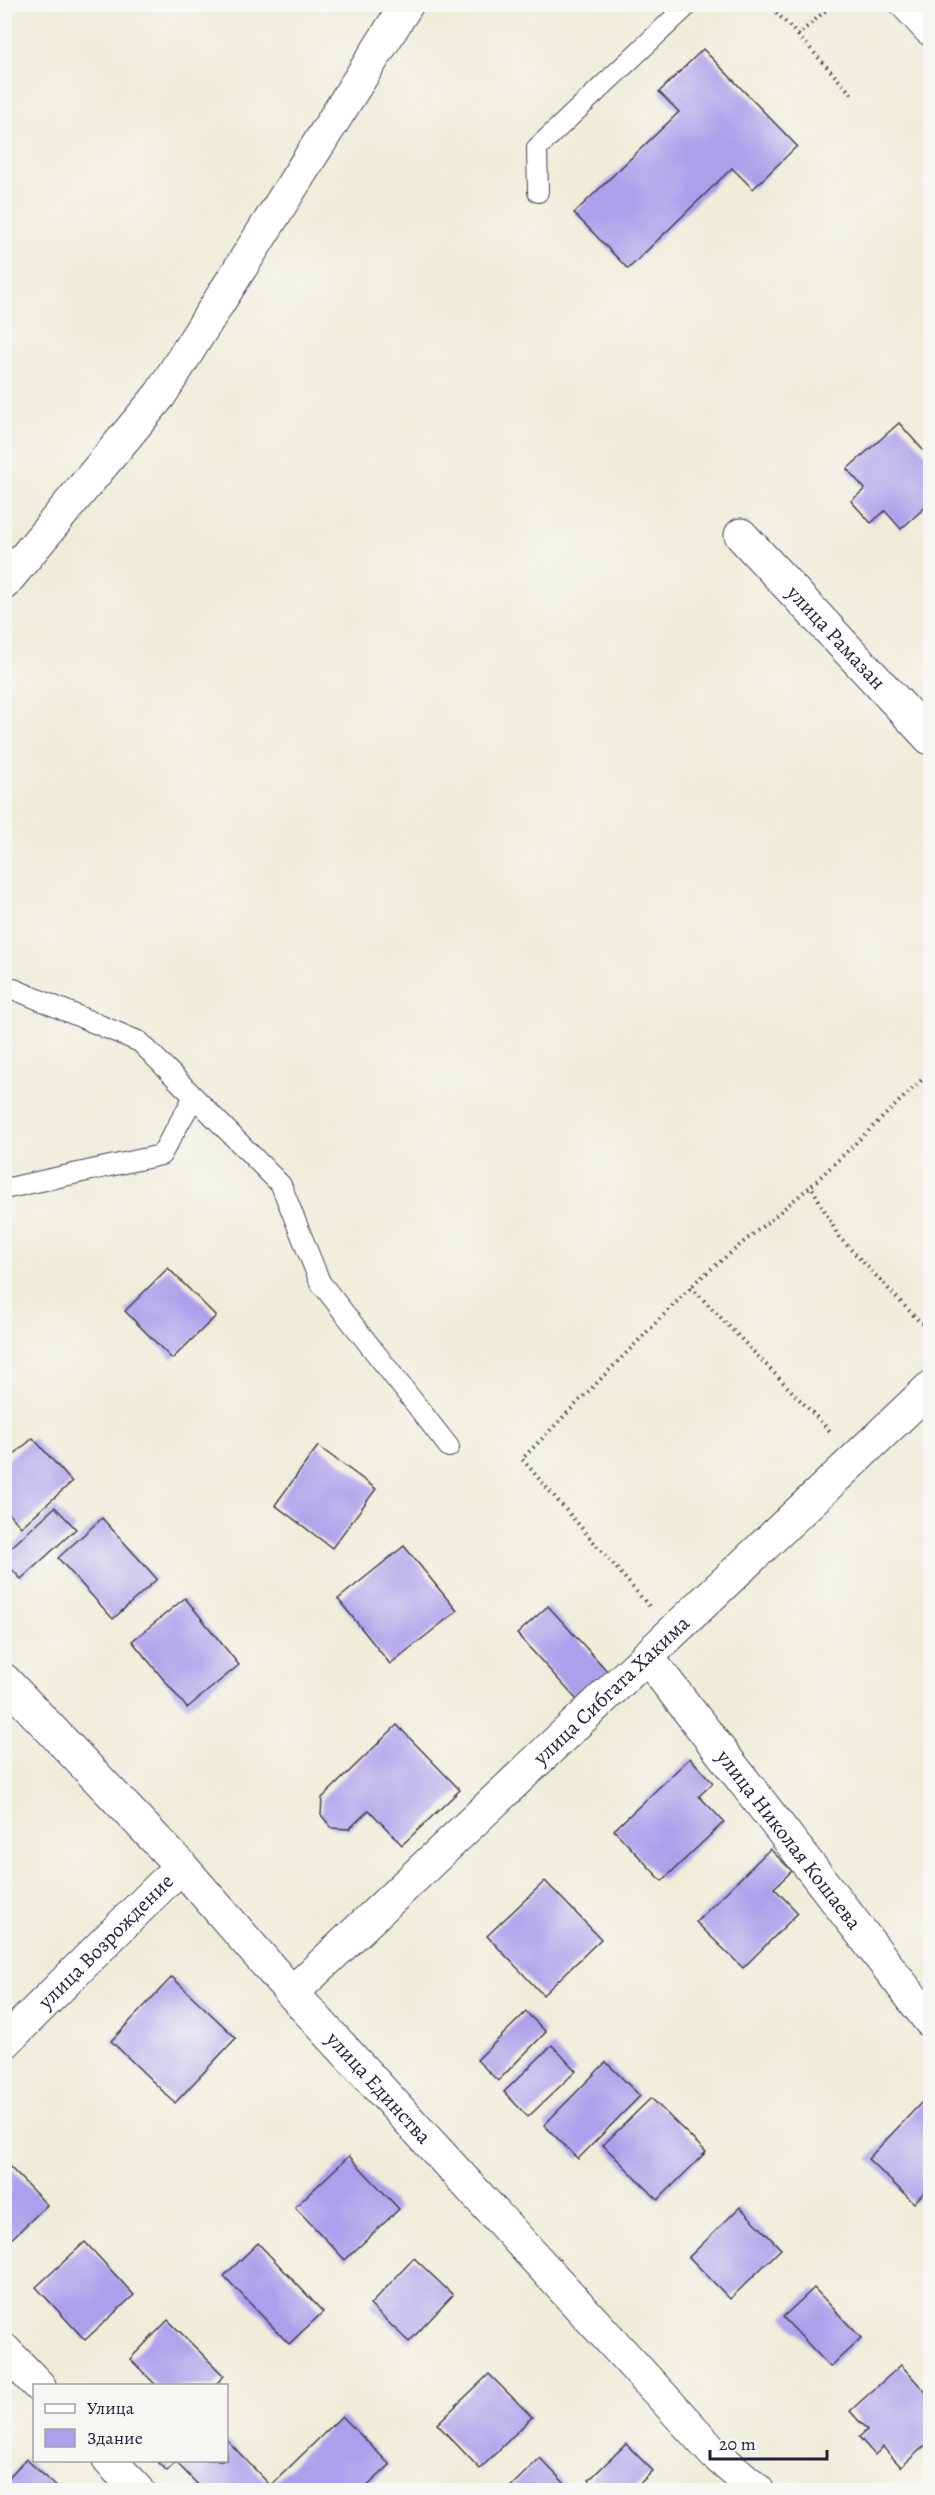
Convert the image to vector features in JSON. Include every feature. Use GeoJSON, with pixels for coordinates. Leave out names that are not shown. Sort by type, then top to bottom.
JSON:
{"type":"FeatureCollection","features":[{"type":"Feature","properties":{"kind":"street"},"geometry":{"type":"LineString","coordinates":[[4,583],[160,395],[408,4]]}},
{"type":"Feature","properties":{"kind":"street"},"geometry":{"type":"LineString","coordinates":[[907,4],[930,29]]}},
{"type":"Feature","properties":{"kind":"street","name":"улица Рамазан"},"geometry":{"type":"LineString","coordinates":[[741,536],[930,738]]}},
{"type":"Feature","properties":{"kind":"street","name":"улица Сибгата Хакима"},"geometry":{"type":"LineString","coordinates":[[292,1993],[648,1658],[930,1388]]}},
{"type":"Feature","properties":{"kind":"street","name":"улица Николая Кошаева"},"geometry":{"type":"LineString","coordinates":[[648,1658],[930,2021]]}},
{"type":"Feature","properties":{"kind":"street","name":"улица Единства"},"geometry":{"type":"LineString","coordinates":[[4,1680],[181,1866],[292,1993],[715,2454],[758,2490]]}},
{"type":"Feature","properties":{"kind":"street","name":"улица Возрождение"},"geometry":{"type":"LineString","coordinates":[[4,2043],[181,1866]]}},
{"type":"Feature","properties":{"kind":"street"},"geometry":{"type":"LineString","coordinates":[[4,2350],[38,2384]]}},
{"type":"Feature","properties":{"kind":"street"},"geometry":{"type":"LineString","coordinates":[[112,2462],[138,2490]]}},
{"type":"Feature","properties":{"kind":"lane"},"geometry":{"type":"LineString","coordinates":[[538,192],[537,148],[689,4]]}},
{"type":"Feature","properties":{"kind":"lane"},"geometry":{"type":"LineString","coordinates":[[4,985],[140,1042],[281,1185],[320,1282],[449,1447]]}},
{"type":"Feature","properties":{"kind":"lane"},"geometry":{"type":"LineString","coordinates":[[4,1189],[161,1155],[194,1097]]}},
{"type":"Feature","properties":{"kind":"path"},"geometry":{"type":"LineString","coordinates":[[768,4],[854,97]]}},
{"type":"Feature","properties":{"kind":"path"},"geometry":{"type":"LineString","coordinates":[[798,34],[833,4]]}},
{"type":"Feature","properties":{"kind":"path"},"geometry":{"type":"LineString","coordinates":[[673,1633],[522,1460],[691,1287],[811,1186],[930,1072]]}},
{"type":"Feature","properties":{"kind":"path"},"geometry":{"type":"LineString","coordinates":[[811,1186],[839,1237],[919,1321],[930,1327]]}},
{"type":"Feature","properties":{"kind":"path"},"geometry":{"type":"LineString","coordinates":[[691,1287],[830,1431]]}},
{"type":"Feature","properties":{"kind":"building"},"geometry":{"type":"Polygon","coordinates":[[[703,49],[797,146],[753,189],[732,168],[628,269],[574,213],[679,112],[659,92],[703,49]]]}},
{"type":"Feature","properties":{"kind":"building"},"geometry":{"type":"Polygon","coordinates":[[[899,423],[930,458],[930,503],[901,529],[885,511],[871,523],[851,501],[865,489],[847,469],[899,423]]]}},
{"type":"Feature","properties":{"kind":"building"},"geometry":{"type":"Polygon","coordinates":[[[168,1268],[216,1316],[172,1359],[125,1311],[168,1268]]]}},
{"type":"Feature","properties":{"kind":"building"},"geometry":{"type":"Polygon","coordinates":[[[33,1438],[72,1482],[21,1527],[4,1508],[4,1463],[33,1438]]]}},
{"type":"Feature","properties":{"kind":"building"},"geometry":{"type":"Polygon","coordinates":[[[318,1446],[376,1489],[332,1548],[275,1505],[318,1446]]]}},
{"type":"Feature","properties":{"kind":"building"},"geometry":{"type":"Polygon","coordinates":[[[55,1507],[76,1529],[21,1579],[4,1561],[4,1554],[55,1507]]]}},
{"type":"Feature","properties":{"kind":"building"},"geometry":{"type":"Polygon","coordinates":[[[102,1518],[157,1579],[113,1619],[58,1558],[102,1518]]]}},
{"type":"Feature","properties":{"kind":"building"},"geometry":{"type":"Polygon","coordinates":[[[404,1546],[457,1611],[390,1664],[338,1599],[404,1546]]]}},
{"type":"Feature","properties":{"kind":"building"},"geometry":{"type":"Polygon","coordinates":[[[185,1598],[239,1665],[187,1708],[132,1641],[185,1598]]]}},
{"type":"Feature","properties":{"kind":"building"},"geometry":{"type":"Polygon","coordinates":[[[548,1606],[608,1672],[577,1700],[517,1634],[548,1606]]]}},
{"type":"Feature","properties":{"kind":"building"},"geometry":{"type":"Polygon","coordinates":[[[397,1725],[460,1790],[402,1845],[369,1810],[349,1829],[332,1828],[321,1815],[322,1798],[397,1725]]]}},
{"type":"Feature","properties":{"kind":"building"},"geometry":{"type":"Polygon","coordinates":[[[690,1758],[713,1783],[699,1796],[724,1822],[662,1881],[614,1830],[690,1758]]]}},
{"type":"Feature","properties":{"kind":"building"},"geometry":{"type":"Polygon","coordinates":[[[770,1849],[792,1871],[774,1888],[798,1913],[743,1968],[696,1922],[770,1849]]]}},
{"type":"Feature","properties":{"kind":"building"},"geometry":{"type":"Polygon","coordinates":[[[545,1881],[601,1939],[543,1995],[487,1936],[545,1881]]]}},
{"type":"Feature","properties":{"kind":"building"},"geometry":{"type":"Polygon","coordinates":[[[172,1977],[236,2038],[175,2103],[111,2041],[172,1977]]]}},
{"type":"Feature","properties":{"kind":"building"},"geometry":{"type":"Polygon","coordinates":[[[526,2012],[546,2032],[498,2081],[477,2060],[526,2012]]]}},
{"type":"Feature","properties":{"kind":"building"},"geometry":{"type":"Polygon","coordinates":[[[552,2045],[576,2071],[528,2117],[504,2092],[552,2045]]]}},
{"type":"Feature","properties":{"kind":"building"},"geometry":{"type":"Polygon","coordinates":[[[606,2062],[640,2096],[578,2159],[544,2125],[606,2062]]]}},
{"type":"Feature","properties":{"kind":"building"},"geometry":{"type":"Polygon","coordinates":[[[651,2098],[706,2152],[658,2200],[603,2145],[651,2098]]]}},
{"type":"Feature","properties":{"kind":"building"},"geometry":{"type":"Polygon","coordinates":[[[922,2102],[930,2110],[930,2186],[914,2203],[868,2159],[922,2102]]]}},
{"type":"Feature","properties":{"kind":"building"},"geometry":{"type":"Polygon","coordinates":[[[349,2156],[399,2209],[345,2260],[295,2207],[349,2156]]]}},
{"type":"Feature","properties":{"kind":"building"},"geometry":{"type":"Polygon","coordinates":[[[4,2161],[47,2205],[4,2246],[4,2161]]]}},
{"type":"Feature","properties":{"kind":"building"},"geometry":{"type":"Polygon","coordinates":[[[740,2207],[781,2249],[730,2299],[689,2257],[740,2207]]]}},
{"type":"Feature","properties":{"kind":"building"},"geometry":{"type":"Polygon","coordinates":[[[85,2242],[134,2295],[85,2340],[36,2287],[85,2242]]]}},
{"type":"Feature","properties":{"kind":"building"},"geometry":{"type":"Polygon","coordinates":[[[258,2243],[323,2312],[289,2344],[224,2276],[258,2243]]]}},
{"type":"Feature","properties":{"kind":"building"},"geometry":{"type":"Polygon","coordinates":[[[414,2258],[453,2295],[409,2342],[370,2305],[414,2258]]]}},
{"type":"Feature","properties":{"kind":"building"},"geometry":{"type":"Polygon","coordinates":[[[814,2288],[861,2338],[830,2367],[783,2317],[814,2288]]]}},
{"type":"Feature","properties":{"kind":"building"},"geometry":{"type":"Polygon","coordinates":[[[168,2320],[224,2376],[216,2384],[155,2384],[130,2359],[168,2320]]]}},
{"type":"Feature","properties":{"kind":"building"},"geometry":{"type":"Polygon","coordinates":[[[901,2365],[930,2397],[930,2441],[901,2467],[883,2447],[875,2455],[859,2437],[867,2430],[850,2411],[901,2365]]]}},
{"type":"Feature","properties":{"kind":"building"},"geometry":{"type":"Polygon","coordinates":[[[489,2374],[532,2417],[480,2469],[437,2424],[489,2374]]]}},
{"type":"Feature","properties":{"kind":"building"},"geometry":{"type":"Polygon","coordinates":[[[342,2416],[390,2465],[363,2490],[266,2490],[342,2416]]]}},
{"type":"Feature","properties":{"kind":"building"},"geometry":{"type":"Polygon","coordinates":[[[228,2441],[269,2484],[262,2490],[203,2490],[176,2462],[228,2462],[228,2441]]]}},
{"type":"Feature","properties":{"kind":"building"},"geometry":{"type":"Polygon","coordinates":[[[626,2444],[653,2471],[633,2490],[599,2490],[589,2480],[626,2444]]]}},
{"type":"Feature","properties":{"kind":"building"},"geometry":{"type":"Polygon","coordinates":[[[540,2458],[568,2487],[565,2490],[507,2490],[540,2458]]]}},
{"type":"Feature","properties":{"kind":"building"},"geometry":{"type":"Polygon","coordinates":[[[26,2459],[60,2490],[4,2490],[4,2482],[26,2459]]]}},
{"type":"Feature","properties":{"kind":"building"},"geometry":{"type":"Polygon","coordinates":[[[158,2462],[176,2462],[167,2471],[158,2462]]]}}]}
